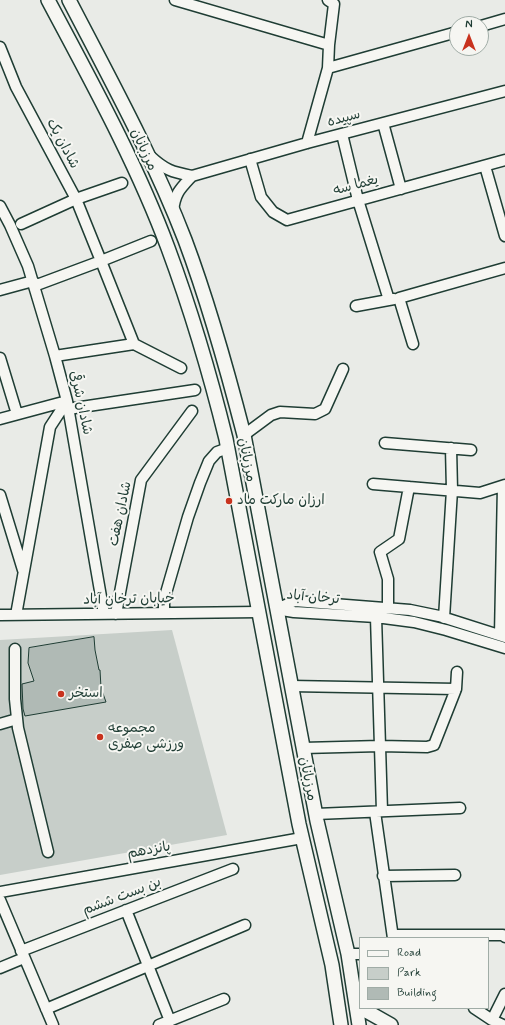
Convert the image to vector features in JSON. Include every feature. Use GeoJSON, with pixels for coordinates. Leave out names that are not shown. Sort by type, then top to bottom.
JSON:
{"type":"FeatureCollection","features":[{"type":"Feature","properties":{"kind":"main road","name":"مرزبانان"},"geometry":{"type":"LineString","coordinates":[[48,0],[104,106],[133,165],[168,246],[190,309],[210,377],[228,448],[302,838],[332,965],[341,1025]]}},
{"type":"Feature","properties":{"kind":"main road","name":"مرزبانان"},"geometry":{"type":"LineString","coordinates":[[68,0],[120,98],[173,211],[185,240],[207,304],[228,372],[244,435],[316,814],[354,954],[359,1007],[359,1025]]}},
{"type":"Feature","properties":{"kind":"main road"},"geometry":{"type":"LineString","coordinates":[[258,612],[276,608]]}},
{"type":"Feature","properties":{"kind":"main road"},"geometry":{"type":"LineString","coordinates":[[363,1009],[391,1025]]}},
{"type":"Feature","properties":{"kind":"street"},"geometry":{"type":"LineString","coordinates":[[175,0],[329,45]]}},
{"type":"Feature","properties":{"kind":"street"},"geometry":{"type":"LineString","coordinates":[[307,143],[328,68],[334,4],[328,0]]}},
{"type":"Feature","properties":{"kind":"street"},"geometry":{"type":"LineString","coordinates":[[489,24],[505,19]]}},
{"type":"Feature","properties":{"kind":"street"},"geometry":{"type":"LineString","coordinates":[[328,68],[449,34]]}},
{"type":"Feature","properties":{"kind":"street","name":"شادان یک"},"geometry":{"type":"LineString","coordinates":[[0,47],[16,87],[76,199],[134,344]]}},
{"type":"Feature","properties":{"kind":"street","name":"سپیده"},"geometry":{"type":"LineString","coordinates":[[148,155],[162,167],[174,173],[192,176],[307,143],[505,91]]}},
{"type":"Feature","properties":{"kind":"street"},"geometry":{"type":"LineString","coordinates":[[383,123],[401,189]]}},
{"type":"Feature","properties":{"kind":"street"},"geometry":{"type":"LineString","coordinates":[[342,134],[358,200],[394,299],[413,344]]}},
{"type":"Feature","properties":{"kind":"street","name":"یغما سه"},"geometry":{"type":"LineString","coordinates":[[250,159],[261,197],[273,212],[287,220],[505,160]]}},
{"type":"Feature","properties":{"kind":"street"},"geometry":{"type":"LineString","coordinates":[[486,166],[503,218],[505,236]]}},
{"type":"Feature","properties":{"kind":"street"},"geometry":{"type":"LineString","coordinates":[[173,211],[174,201],[178,191],[192,176]]}},
{"type":"Feature","properties":{"kind":"street"},"geometry":{"type":"LineString","coordinates":[[21,224],[76,199],[122,183]]}},
{"type":"Feature","properties":{"kind":"street","name":"شادان شرقی"},"geometry":{"type":"LineString","coordinates":[[0,206],[10,225],[34,284],[68,405],[104,614]]}},
{"type":"Feature","properties":{"kind":"street"},"geometry":{"type":"LineString","coordinates":[[0,290],[34,284],[101,261],[151,241]]}},
{"type":"Feature","properties":{"kind":"street"},"geometry":{"type":"LineString","coordinates":[[356,306],[394,299],[505,268]]}},
{"type":"Feature","properties":{"kind":"street"},"geometry":{"type":"LineString","coordinates":[[55,356],[134,344],[181,368]]}},
{"type":"Feature","properties":{"kind":"street"},"geometry":{"type":"LineString","coordinates":[[0,358],[17,414]]}},
{"type":"Feature","properties":{"kind":"street"},"geometry":{"type":"LineString","coordinates":[[244,435],[271,415],[280,412],[316,414],[325,409],[342,369]]}},
{"type":"Feature","properties":{"kind":"street"},"geometry":{"type":"LineString","coordinates":[[0,419],[17,414],[68,405],[195,390]]}},
{"type":"Feature","properties":{"kind":"street"},"geometry":{"type":"LineString","coordinates":[[16,615],[50,427],[68,405]]}},
{"type":"Feature","properties":{"kind":"street","name":"شادان هفت"},"geometry":{"type":"LineString","coordinates":[[116,614],[141,480],[192,411]]}},
{"type":"Feature","properties":{"kind":"street"},"geometry":{"type":"LineString","coordinates":[[385,443],[471,450]]}},
{"type":"Feature","properties":{"kind":"street"},"geometry":{"type":"LineString","coordinates":[[164,613],[164,600],[188,517],[200,484],[209,461],[217,452],[228,448]]}},
{"type":"Feature","properties":{"kind":"street"},"geometry":{"type":"LineString","coordinates":[[444,618],[452,490],[452,448]]}},
{"type":"Feature","properties":{"kind":"street"},"geometry":{"type":"LineString","coordinates":[[373,484],[480,493],[504,486],[502,636]]}},
{"type":"Feature","properties":{"kind":"street"},"geometry":{"type":"LineString","coordinates":[[388,608],[388,579],[380,552],[399,539],[409,487]]}},
{"type":"Feature","properties":{"kind":"street"},"geometry":{"type":"LineString","coordinates":[[0,495],[24,572]]}},
{"type":"Feature","properties":{"kind":"street","name":"ترخان آباد"},"geometry":{"type":"LineString","coordinates":[[276,608],[295,602],[410,610],[444,618],[502,636]]}},
{"type":"Feature","properties":{"kind":"street","name":"ترخان آباد"},"geometry":{"type":"LineString","coordinates":[[276,608],[294,612],[321,612],[414,622],[505,648]]}},
{"type":"Feature","properties":{"kind":"street","name":"خیابان ترخان آباد"},"geometry":{"type":"LineString","coordinates":[[0,615],[258,612]]}},
{"type":"Feature","properties":{"kind":"street"},"geometry":{"type":"LineString","coordinates":[[376,617],[380,746],[378,812],[383,876],[393,936],[503,935],[505,937]]}},
{"type":"Feature","properties":{"kind":"street"},"geometry":{"type":"LineString","coordinates":[[15,649],[15,699],[18,728],[48,852]]}},
{"type":"Feature","properties":{"kind":"street"},"geometry":{"type":"LineString","coordinates":[[303,748],[380,746],[427,747],[434,745],[456,688],[457,672]]}},
{"type":"Feature","properties":{"kind":"street"},"geometry":{"type":"LineString","coordinates":[[291,686],[456,688]]}},
{"type":"Feature","properties":{"kind":"street"},"geometry":{"type":"LineString","coordinates":[[0,724],[17,719]]}},
{"type":"Feature","properties":{"kind":"street"},"geometry":{"type":"LineString","coordinates":[[316,814],[460,808]]}},
{"type":"Feature","properties":{"kind":"street","name":"پانزدهم"},"geometry":{"type":"LineString","coordinates":[[0,892],[302,838]]}},
{"type":"Feature","properties":{"kind":"street","name":"بن بست ششم"},"geometry":{"type":"LineString","coordinates":[[0,968],[23,954],[126,910],[233,869]]}},
{"type":"Feature","properties":{"kind":"street"},"geometry":{"type":"LineString","coordinates":[[383,876],[455,875]]}},
{"type":"Feature","properties":{"kind":"street"},"geometry":{"type":"LineString","coordinates":[[0,900],[53,1025]]}},
{"type":"Feature","properties":{"kind":"street"},"geometry":{"type":"LineString","coordinates":[[126,910],[170,1021]]}},
{"type":"Feature","properties":{"kind":"street"},"geometry":{"type":"LineString","coordinates":[[46,1009],[245,925]]}},
{"type":"Feature","properties":{"kind":"street"},"geometry":{"type":"LineString","coordinates":[[492,1020],[505,994]]}},
{"type":"Feature","properties":{"kind":"street"},"geometry":{"type":"LineString","coordinates":[[159,1025],[224,999]]}},
{"type":"Feature","properties":{"kind":"street"},"geometry":{"type":"LineString","coordinates":[[476,1009],[492,1020],[503,1025]]}},
{"type":"Feature","properties":{"kind":"green space","name":"مجموعه ورزشی صفری"},"geometry":{"type":"Polygon","coordinates":[[[172,630],[227,835],[0,875],[0,640],[172,630]]]}},
{"type":"Feature","properties":{"kind":"building"},"geometry":{"type":"Polygon","coordinates":[[[94,637],[95,650],[100,670],[101,688],[106,702],[25,716],[23,709],[22,684],[34,681],[28,663],[29,648],[94,637]]]}},
{"type":"Feature","properties":{"kind":"place","name":"ارزان مارکت ماد"},"geometry":{"type":"Point","coordinates":[229,501]}},
{"type":"Feature","properties":{"kind":"place","name":"استخر"},"geometry":{"type":"Point","coordinates":[61,694]}},
{"type":"Feature","properties":{"kind":"place","name":"مجموعه ورزشی صفری"},"geometry":{"type":"Point","coordinates":[100,737]}}]}
